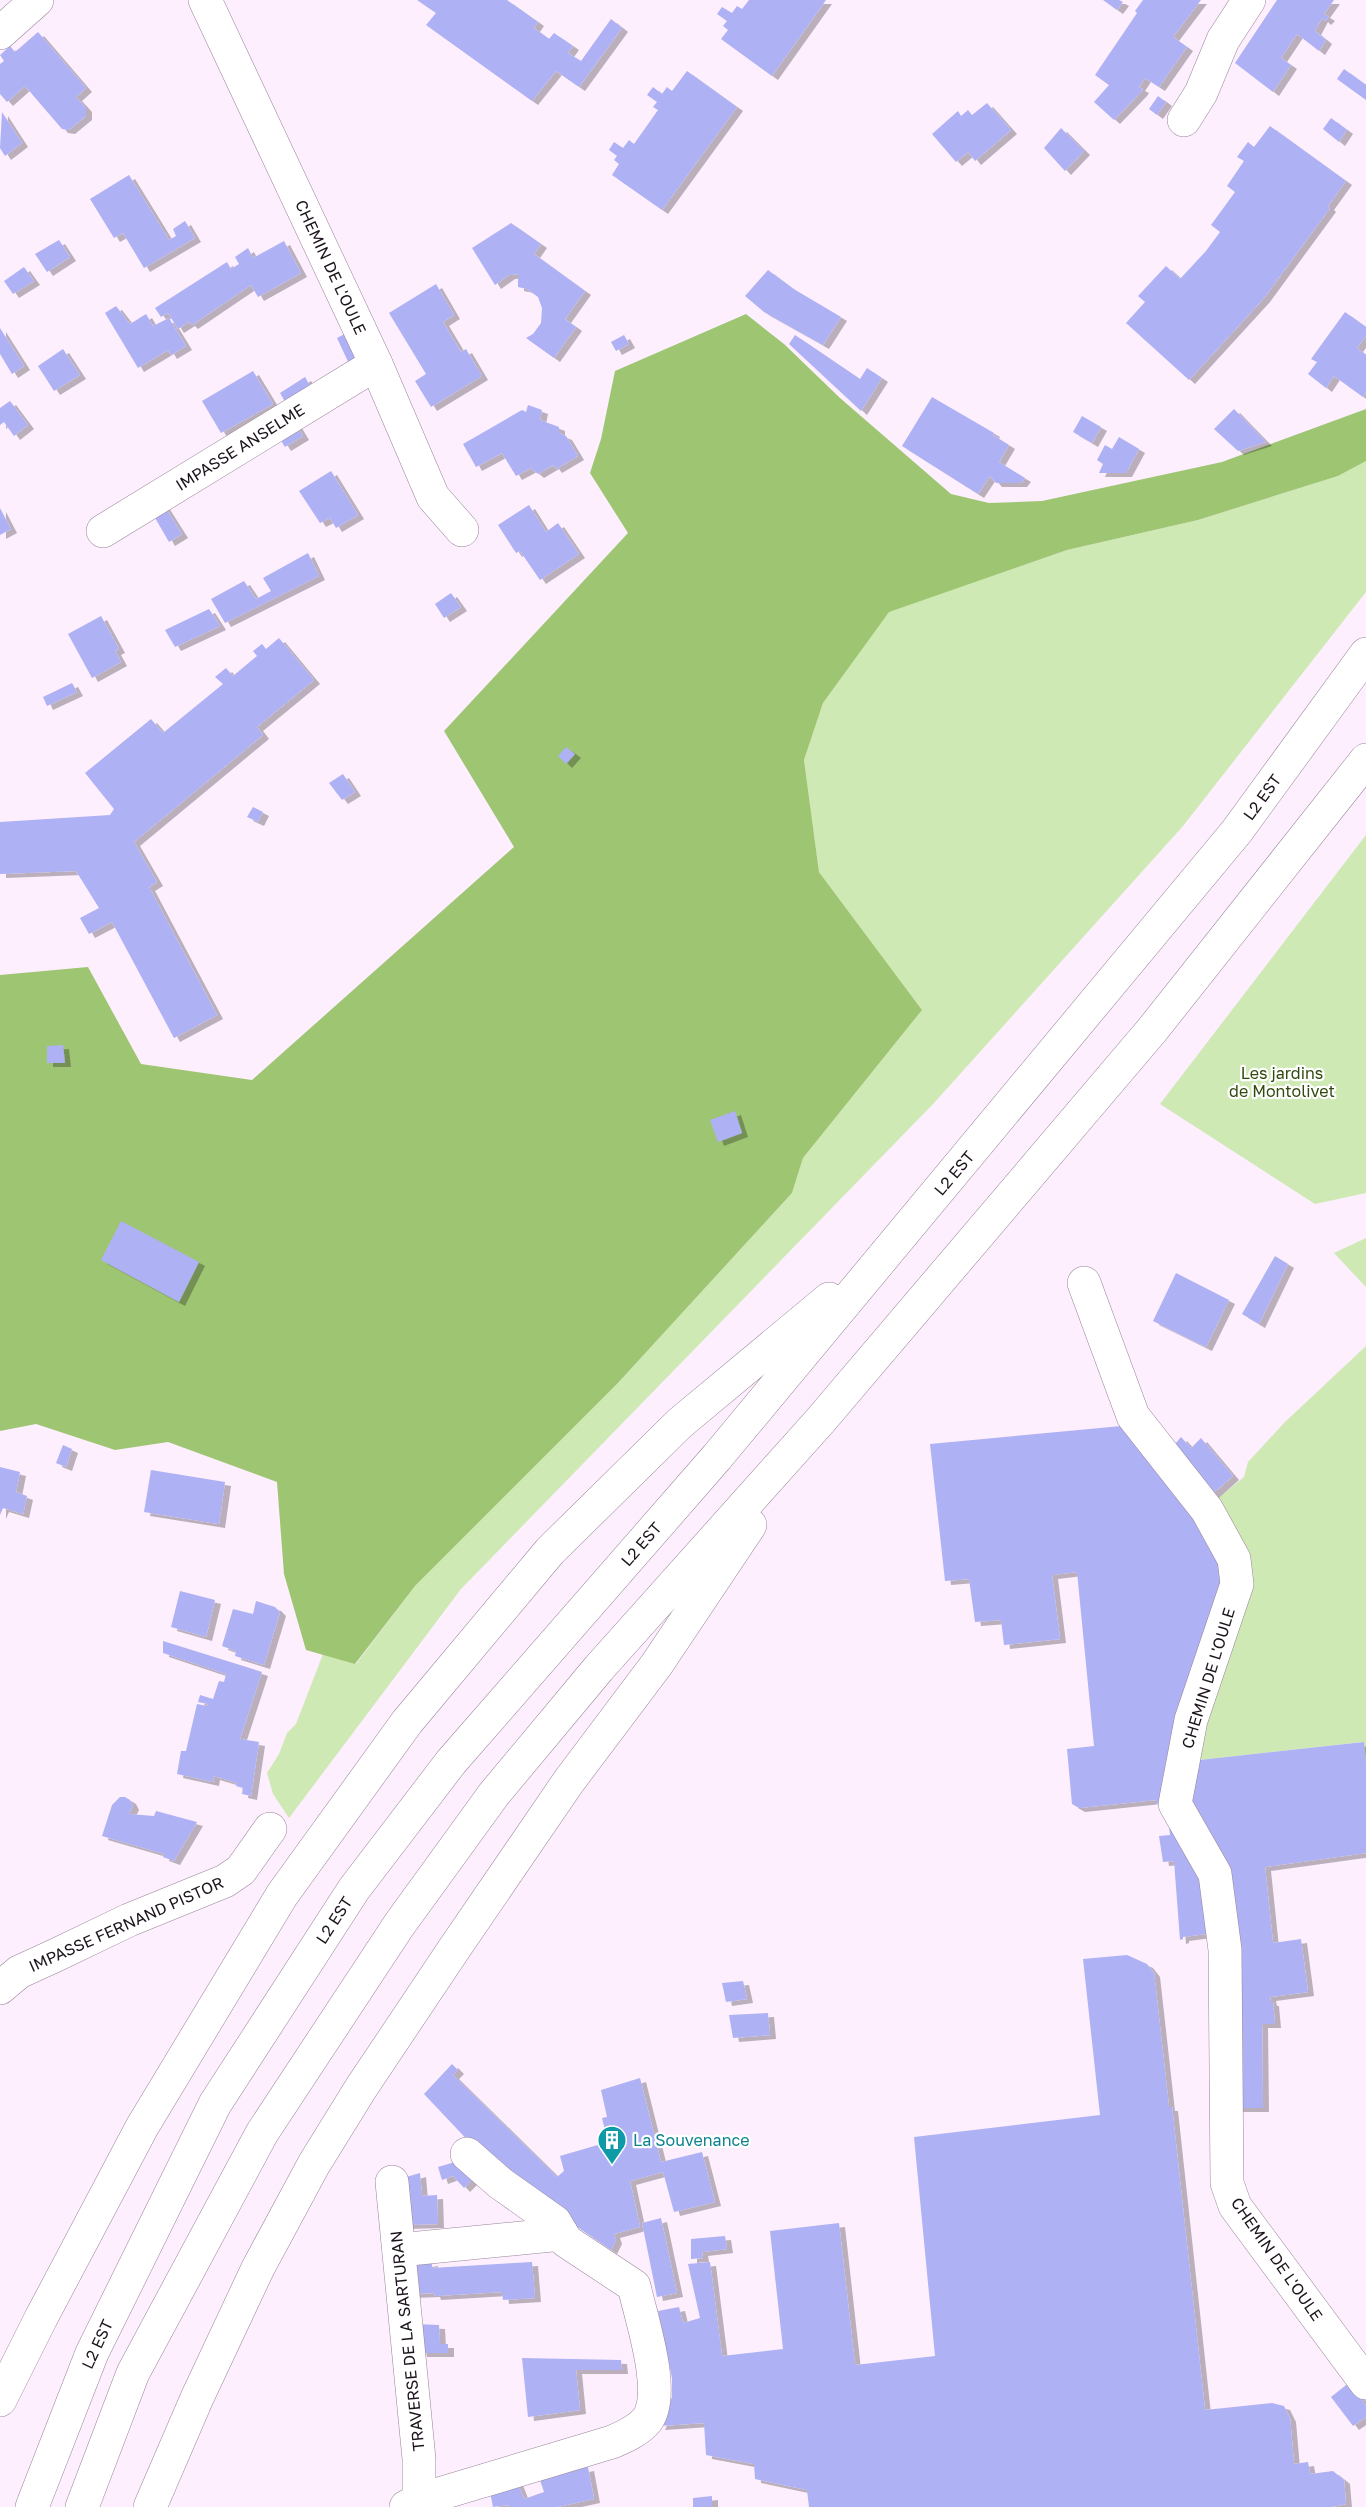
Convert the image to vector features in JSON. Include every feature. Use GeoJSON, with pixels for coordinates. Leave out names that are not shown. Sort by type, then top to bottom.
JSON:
{"type":"FeatureCollection","features":[{"type":"Feature","properties":{"kind":"main road"},"geometry":{"type":"LineString","coordinates":[[0,33],[37,0]]}},
{"type":"Feature","properties":{"kind":"main road","name":"CHEMIN DE L'OULE"},"geometry":{"type":"LineString","coordinates":[[205,0],[376,364],[433,496],[462,530]]}},
{"type":"Feature","properties":{"kind":"main road"},"geometry":{"type":"LineString","coordinates":[[1184,120],[1201,93],[1223,40],[1249,0]]}},
{"type":"Feature","properties":{"kind":"main road","name":"IMPASSE ANSELME"},"geometry":{"type":"LineString","coordinates":[[103,531],[376,364]]}},
{"type":"Feature","properties":{"kind":"main road","name":"L2 EST"},"geometry":{"type":"LineString","coordinates":[[32,2507],[92,2353],[215,2104],[354,1889],[451,1762],[717,1457],[1237,831],[1366,654]]}},
{"type":"Feature","properties":{"kind":"main road"},"geometry":{"type":"LineString","coordinates":[[82,2507],[132,2373],[262,2133],[399,1925],[494,1794],[599,1668],[820,1421],[1153,1029],[1366,760]]}},
{"type":"Feature","properties":{"kind":"main road"},"geometry":{"type":"LineString","coordinates":[[0,2400],[148,2117],[282,1895],[407,1722],[550,1551],[680,1423],[891,1248]]}},
{"type":"Feature","properties":{"kind":"main road","name":"CHEMIN DE L'OULE"},"geometry":{"type":"LineString","coordinates":[[1084,1282],[1133,1416],[1207,1510],[1234,1559],[1237,1584],[1191,1720],[1175,1804],[1215,1874],[1217,1885],[1225,1950],[1227,2183],[1235,2205],[1366,2383]]}},
{"type":"Feature","properties":{"kind":"main road"},"geometry":{"type":"LineString","coordinates":[[150,2507],[197,2398],[253,2279],[314,2164],[361,2088],[473,1921],[569,1781],[657,1664],[820,1421]]}},
{"type":"Feature","properties":{"kind":"main road","name":"IMPASSE FERNAND PISTOR"},"geometry":{"type":"LineString","coordinates":[[0,1988],[19,1972],[129,1920],[225,1881],[241,1870],[270,1829]]}},
{"type":"Feature","properties":{"kind":"main road"},"geometry":{"type":"LineString","coordinates":[[413,2504],[612,2442],[633,2432],[647,2420],[654,2406],[656,2383],[634,2286],[566,2241],[555,2222],[500,2183],[467,2154]]}},
{"type":"Feature","properties":{"kind":"main road","name":"TRAVERSE DE LA SARTURAN"},"geometry":{"type":"LineString","coordinates":[[392,2182],[419,2459],[413,2504]]}},
{"type":"Feature","properties":{"kind":"main road"},"geometry":{"type":"LineString","coordinates":[[399,2250],[562,2234]]}},
{"type":"Feature","properties":{"kind":"green space"},"geometry":{"type":"Polygon","coordinates":[[[746,314],[784,344],[840,398],[951,494],[989,503],[1042,501],[1222,462],[1366,409],[1366,461],[1338,476],[1198,520],[1067,550],[889,612],[823,703],[804,760],[819,872],[922,1010],[803,1158],[792,1193],[617,1384],[415,1586],[355,1664],[306,1650],[284,1574],[277,1482],[168,1442],[115,1450],[36,1424],[0,1431],[0,975],[88,967],[141,1064],[252,1080],[514,847],[444,731],[628,533],[590,473],[601,439],[615,371],[746,314]]]}},
{"type":"Feature","properties":{"kind":"green space"},"geometry":{"type":"Polygon","coordinates":[[[1366,461],[1366,592],[1183,826],[934,1103],[461,1589],[289,1818],[273,1794],[267,1773],[279,1754],[287,1733],[296,1724],[323,1654],[356,1664],[415,1586],[617,1384],[792,1193],[803,1158],[922,1010],[819,872],[804,760],[823,703],[889,611],[1067,550],[1198,520],[1338,476],[1366,461]]]}},
{"type":"Feature","properties":{"kind":"green space","name":"Les jardins de Montolivet"},"geometry":{"type":"Polygon","coordinates":[[[1366,835],[1366,1193],[1315,1204],[1160,1104],[1366,835]]]}},
{"type":"Feature","properties":{"kind":"green space"},"geometry":{"type":"Polygon","coordinates":[[[1366,1238],[1366,1287],[1334,1253],[1366,1238]]]}},
{"type":"Feature","properties":{"kind":"green space"},"geometry":{"type":"Polygon","coordinates":[[[1366,1346],[1366,1765],[1363,1742],[1191,1761],[1213,1502],[1244,1477],[1248,1462],[1285,1422],[1366,1346]]]}},
{"type":"Feature","properties":{"kind":"building"},"geometry":{"type":"Polygon","coordinates":[[[417,0],[507,0],[538,22],[534,28],[549,39],[554,33],[573,46],[568,53],[581,61],[611,19],[622,28],[579,87],[556,71],[532,101],[426,25],[436,13],[417,0]]]}},
{"type":"Feature","properties":{"kind":"building"},"geometry":{"type":"Polygon","coordinates":[[[749,0],[826,0],[772,76],[721,39],[728,30],[723,26],[727,21],[717,14],[722,7],[732,13],[737,6],[742,9],[749,0]]]}},
{"type":"Feature","properties":{"kind":"building"},"geometry":{"type":"Polygon","coordinates":[[[1103,0],[1119,0],[1123,2],[1117,10],[1103,0]]]}},
{"type":"Feature","properties":{"kind":"building"},"geometry":{"type":"Polygon","coordinates":[[[1143,0],[1201,0],[1173,37],[1187,47],[1159,87],[1145,78],[1139,87],[1143,89],[1141,92],[1114,120],[1094,102],[1109,85],[1095,75],[1137,13],[1135,11],[1143,0]]]}},
{"type":"Feature","properties":{"kind":"building"},"geometry":{"type":"Polygon","coordinates":[[[1277,0],[1334,0],[1324,14],[1329,17],[1325,21],[1322,18],[1315,31],[1326,40],[1319,51],[1297,34],[1281,58],[1291,65],[1273,92],[1235,63],[1277,0]]]}},
{"type":"Feature","properties":{"kind":"building"},"geometry":{"type":"Polygon","coordinates":[[[38,32],[86,88],[76,97],[86,108],[86,116],[69,130],[62,129],[25,86],[7,102],[0,94],[0,64],[4,61],[0,55],[10,46],[15,52],[38,32]]]}},
{"type":"Feature","properties":{"kind":"building"},"geometry":{"type":"Polygon","coordinates":[[[1344,69],[1366,85],[1366,100],[1337,79],[1344,69]]]}},
{"type":"Feature","properties":{"kind":"building"},"geometry":{"type":"Polygon","coordinates":[[[687,71],[737,107],[662,210],[612,175],[619,164],[614,160],[617,156],[609,150],[614,142],[623,148],[629,140],[634,144],[658,110],[653,107],[657,102],[647,95],[653,87],[662,94],[667,87],[672,91],[687,71]]]}},
{"type":"Feature","properties":{"kind":"building"},"geometry":{"type":"Polygon","coordinates":[[[1158,96],[1166,102],[1157,115],[1149,109],[1158,96]]]}},
{"type":"Feature","properties":{"kind":"building"},"geometry":{"type":"Polygon","coordinates":[[[987,103],[1011,130],[975,161],[968,152],[956,162],[932,134],[958,111],[961,116],[968,110],[972,115],[987,103]]]}},
{"type":"Feature","properties":{"kind":"building"},"geometry":{"type":"Polygon","coordinates":[[[2,112],[22,143],[5,156],[0,148],[2,112]]]}},
{"type":"Feature","properties":{"kind":"building"},"geometry":{"type":"Polygon","coordinates":[[[1331,118],[1347,130],[1339,142],[1323,129],[1331,118]]]}},
{"type":"Feature","properties":{"kind":"building"},"geometry":{"type":"Polygon","coordinates":[[[1270,126],[1346,181],[1328,206],[1330,208],[1264,298],[1189,380],[1126,323],[1145,302],[1138,296],[1166,266],[1180,279],[1220,232],[1211,225],[1235,192],[1227,186],[1244,161],[1237,157],[1248,142],[1254,147],[1270,126]]]}},
{"type":"Feature","properties":{"kind":"building"},"geometry":{"type":"Polygon","coordinates":[[[1061,128],[1084,151],[1065,171],[1044,148],[1061,128]]]}},
{"type":"Feature","properties":{"kind":"building"},"geometry":{"type":"Polygon","coordinates":[[[129,175],[169,240],[176,236],[173,229],[185,221],[195,238],[144,268],[123,233],[114,238],[90,199],[129,175]]]}},
{"type":"Feature","properties":{"kind":"building"},"geometry":{"type":"Polygon","coordinates":[[[511,223],[541,244],[534,254],[585,291],[565,319],[576,327],[554,358],[526,338],[533,334],[541,323],[542,308],[538,297],[527,289],[518,287],[518,274],[509,275],[495,285],[472,248],[511,223]]]}},
{"type":"Feature","properties":{"kind":"building"},"geometry":{"type":"Polygon","coordinates":[[[59,240],[70,257],[47,272],[35,254],[59,240]]]}},
{"type":"Feature","properties":{"kind":"building"},"geometry":{"type":"Polygon","coordinates":[[[284,241],[301,273],[258,297],[251,285],[192,325],[189,322],[178,329],[168,313],[161,317],[155,308],[227,262],[231,269],[239,264],[235,257],[248,248],[253,258],[284,241]]]}},
{"type":"Feature","properties":{"kind":"building"},"geometry":{"type":"Polygon","coordinates":[[[24,267],[34,281],[13,294],[4,281],[24,267]]]}},
{"type":"Feature","properties":{"kind":"building"},"geometry":{"type":"Polygon","coordinates":[[[768,270],[792,288],[841,317],[823,345],[764,312],[745,296],[768,270]]]}},
{"type":"Feature","properties":{"kind":"building"},"geometry":{"type":"Polygon","coordinates":[[[436,284],[454,315],[443,322],[461,352],[466,349],[482,376],[431,407],[415,381],[426,374],[389,313],[436,284]]]}},
{"type":"Feature","properties":{"kind":"building"},"geometry":{"type":"Polygon","coordinates":[[[116,306],[130,324],[146,314],[153,326],[169,318],[186,346],[171,355],[168,350],[138,368],[105,313],[116,306]]]}},
{"type":"Feature","properties":{"kind":"building"},"geometry":{"type":"Polygon","coordinates":[[[1345,312],[1366,327],[1366,336],[1357,348],[1366,355],[1366,392],[1363,397],[1334,376],[1326,388],[1308,374],[1317,362],[1311,359],[1345,312]]]}},
{"type":"Feature","properties":{"kind":"building"},"geometry":{"type":"Polygon","coordinates":[[[0,328],[24,366],[12,374],[0,354],[0,328]]]}},
{"type":"Feature","properties":{"kind":"building"},"geometry":{"type":"Polygon","coordinates":[[[352,330],[361,349],[351,368],[337,338],[352,330]]]}},
{"type":"Feature","properties":{"kind":"building"},"geometry":{"type":"Polygon","coordinates":[[[624,335],[629,344],[616,351],[611,342],[624,335]]]}},
{"type":"Feature","properties":{"kind":"building"},"geometry":{"type":"Polygon","coordinates":[[[795,335],[860,379],[867,368],[882,378],[861,411],[789,344],[795,335]]]}},
{"type":"Feature","properties":{"kind":"building"},"geometry":{"type":"Polygon","coordinates":[[[63,349],[80,375],[54,391],[38,366],[63,349]]]}},
{"type":"Feature","properties":{"kind":"building"},"geometry":{"type":"Polygon","coordinates":[[[253,371],[273,404],[221,433],[202,401],[253,371]]]}},
{"type":"Feature","properties":{"kind":"building"},"geometry":{"type":"Polygon","coordinates":[[[305,377],[313,391],[288,407],[280,393],[305,377]]]}},
{"type":"Feature","properties":{"kind":"building"},"geometry":{"type":"Polygon","coordinates":[[[932,397],[994,433],[993,435],[1009,445],[999,462],[1025,478],[1021,483],[996,483],[990,476],[978,494],[902,446],[932,397]]]}},
{"type":"Feature","properties":{"kind":"building"},"geometry":{"type":"Polygon","coordinates":[[[10,401],[28,425],[14,436],[4,422],[0,425],[0,408],[10,401]]]}},
{"type":"Feature","properties":{"kind":"building"},"geometry":{"type":"Polygon","coordinates":[[[528,405],[542,410],[540,420],[559,427],[559,433],[566,436],[578,456],[556,469],[553,465],[538,474],[531,468],[516,476],[502,453],[476,467],[463,444],[522,410],[526,412],[528,405]]]}},
{"type":"Feature","properties":{"kind":"building"},"geometry":{"type":"Polygon","coordinates":[[[1234,409],[1266,442],[1238,451],[1214,429],[1234,409]]]}},
{"type":"Feature","properties":{"kind":"building"},"geometry":{"type":"Polygon","coordinates":[[[1082,416],[1101,427],[1092,443],[1073,432],[1082,416]]]}},
{"type":"Feature","properties":{"kind":"building"},"geometry":{"type":"Polygon","coordinates":[[[294,421],[303,436],[285,447],[277,434],[294,421]]]}},
{"type":"Feature","properties":{"kind":"building"},"geometry":{"type":"Polygon","coordinates":[[[1119,437],[1139,449],[1126,473],[1099,473],[1103,464],[1097,460],[1105,445],[1112,449],[1119,437]]]}},
{"type":"Feature","properties":{"kind":"building"},"geometry":{"type":"Polygon","coordinates":[[[331,471],[358,515],[336,528],[330,518],[320,523],[299,491],[331,471]]]}},
{"type":"Feature","properties":{"kind":"building"},"geometry":{"type":"Polygon","coordinates":[[[163,504],[182,534],[169,542],[151,511],[163,504]]]}},
{"type":"Feature","properties":{"kind":"building"},"geometry":{"type":"Polygon","coordinates":[[[529,505],[546,532],[558,523],[579,554],[540,580],[520,551],[516,553],[498,525],[529,505]]]}},
{"type":"Feature","properties":{"kind":"building"},"geometry":{"type":"Polygon","coordinates":[[[0,508],[11,529],[0,535],[0,508]]]}},
{"type":"Feature","properties":{"kind":"building"},"geometry":{"type":"Polygon","coordinates":[[[308,553],[319,576],[225,623],[211,599],[244,581],[256,599],[271,591],[263,578],[308,553]]]}},
{"type":"Feature","properties":{"kind":"building"},"geometry":{"type":"Polygon","coordinates":[[[451,593],[461,607],[444,618],[435,604],[451,593]]]}},
{"type":"Feature","properties":{"kind":"building"},"geometry":{"type":"Polygon","coordinates":[[[209,609],[220,626],[175,647],[165,630],[209,609]]]}},
{"type":"Feature","properties":{"kind":"building"},"geometry":{"type":"Polygon","coordinates":[[[101,616],[119,649],[115,651],[121,662],[92,678],[68,634],[101,616]]]}},
{"type":"Feature","properties":{"kind":"building"},"geometry":{"type":"Polygon","coordinates":[[[279,638],[314,680],[257,727],[263,735],[134,842],[157,882],[149,887],[217,1015],[174,1038],[112,922],[89,934],[80,918],[99,908],[76,871],[0,874],[0,822],[110,815],[114,809],[85,773],[151,719],[163,733],[223,684],[215,677],[226,668],[233,676],[257,656],[253,651],[262,644],[266,649],[279,638]]]}},
{"type":"Feature","properties":{"kind":"building"},"geometry":{"type":"Polygon","coordinates":[[[72,683],[77,692],[47,706],[43,697],[72,683]]]}},
{"type":"Feature","properties":{"kind":"building"},"geometry":{"type":"Polygon","coordinates":[[[566,747],[575,754],[566,764],[558,756],[566,747]]]}},
{"type":"Feature","properties":{"kind":"building"},"geometry":{"type":"Polygon","coordinates":[[[343,774],[355,792],[342,800],[329,783],[343,774]]]}},
{"type":"Feature","properties":{"kind":"building"},"geometry":{"type":"Polygon","coordinates":[[[253,807],[263,812],[258,822],[247,817],[253,807]]]}},
{"type":"Feature","properties":{"kind":"building"},"geometry":{"type":"Polygon","coordinates":[[[63,1045],[65,1063],[47,1063],[47,1046],[63,1045]]]}},
{"type":"Feature","properties":{"kind":"building"},"geometry":{"type":"Polygon","coordinates":[[[735,1111],[742,1133],[718,1142],[710,1120],[735,1111]]]}},
{"type":"Feature","properties":{"kind":"building"},"geometry":{"type":"Polygon","coordinates":[[[121,1221],[199,1262],[179,1302],[101,1260],[121,1221]]]}},
{"type":"Feature","properties":{"kind":"building"},"geometry":{"type":"Polygon","coordinates":[[[1275,1256],[1288,1264],[1259,1324],[1242,1314],[1275,1256]]]}},
{"type":"Feature","properties":{"kind":"building"},"geometry":{"type":"Polygon","coordinates":[[[1176,1273],[1229,1300],[1206,1347],[1153,1321],[1176,1273]]]}},
{"type":"Feature","properties":{"kind":"building"},"geometry":{"type":"Polygon","coordinates":[[[1132,1425],[1221,1552],[1228,1579],[1168,1803],[1156,1804],[1156,1800],[1079,1808],[1072,1804],[1067,1749],[1094,1746],[1077,1572],[1052,1575],[1060,1639],[1004,1645],[1001,1620],[975,1622],[969,1579],[945,1581],[930,1444],[1132,1425]]]}},
{"type":"Feature","properties":{"kind":"building"},"geometry":{"type":"Polygon","coordinates":[[[1181,1437],[1191,1448],[1201,1438],[1233,1476],[1208,1498],[1170,1450],[1181,1437]]]}},
{"type":"Feature","properties":{"kind":"building"},"geometry":{"type":"Polygon","coordinates":[[[63,1445],[72,1449],[66,1467],[56,1463],[63,1445]]]}},
{"type":"Feature","properties":{"kind":"building"},"geometry":{"type":"Polygon","coordinates":[[[0,1467],[20,1472],[16,1492],[27,1496],[23,1514],[3,1508],[0,1515],[0,1467]]]}},
{"type":"Feature","properties":{"kind":"building"},"geometry":{"type":"Polygon","coordinates":[[[151,1470],[225,1482],[219,1524],[144,1512],[151,1470]]]}},
{"type":"Feature","properties":{"kind":"building"},"geometry":{"type":"Polygon","coordinates":[[[180,1591],[215,1600],[206,1637],[171,1627],[180,1591]]]}},
{"type":"Feature","properties":{"kind":"building"},"geometry":{"type":"Polygon","coordinates":[[[256,1601],[275,1607],[280,1612],[264,1665],[235,1656],[236,1651],[222,1646],[233,1609],[253,1614],[256,1601]]]}},
{"type":"Feature","properties":{"kind":"building"},"geometry":{"type":"Polygon","coordinates":[[[163,1641],[262,1672],[240,1739],[259,1742],[251,1796],[242,1794],[243,1788],[236,1786],[237,1783],[214,1776],[213,1782],[177,1774],[181,1751],[186,1751],[197,1704],[207,1706],[208,1704],[198,1702],[200,1695],[213,1699],[219,1681],[224,1682],[226,1674],[163,1653],[163,1641]]]}},
{"type":"Feature","properties":{"kind":"building"},"geometry":{"type":"Polygon","coordinates":[[[1364,1742],[1366,1853],[1265,1867],[1273,1943],[1301,1939],[1308,1992],[1270,1997],[1273,2002],[1275,2024],[1262,2024],[1263,2108],[1235,2108],[1234,1953],[1182,1803],[1191,1761],[1364,1742]]]}},
{"type":"Feature","properties":{"kind":"building"},"geometry":{"type":"Polygon","coordinates":[[[120,1797],[130,1800],[133,1806],[129,1814],[154,1816],[156,1811],[197,1822],[174,1861],[163,1857],[164,1854],[102,1836],[112,1805],[120,1797]]]}},
{"type":"Feature","properties":{"kind":"building"},"geometry":{"type":"Polygon","coordinates":[[[1168,1817],[1199,1862],[1213,1933],[1183,1937],[1180,1940],[1174,1861],[1163,1862],[1159,1836],[1170,1835],[1168,1817]]]}},
{"type":"Feature","properties":{"kind":"building"},"geometry":{"type":"Polygon","coordinates":[[[1127,1955],[1147,1964],[1154,1973],[1169,2107],[1172,2107],[1205,2410],[1272,2403],[1284,2406],[1290,2418],[1294,2464],[1308,2462],[1310,2474],[1333,2471],[1344,2480],[1346,2504],[1331,2507],[809,2507],[807,2490],[755,2479],[754,2464],[706,2455],[704,2423],[659,2426],[672,2397],[672,2378],[658,2311],[679,2307],[683,2323],[700,2318],[688,2264],[710,2262],[722,2356],[783,2349],[770,2231],[839,2223],[855,2365],[935,2356],[914,2137],[1100,2115],[1083,1959],[1127,1955]]]}},
{"type":"Feature","properties":{"kind":"building"},"geometry":{"type":"Polygon","coordinates":[[[743,1981],[747,1999],[726,2002],[722,1983],[743,1981]]]}},
{"type":"Feature","properties":{"kind":"building"},"geometry":{"type":"Polygon","coordinates":[[[768,2013],[770,2035],[733,2038],[729,2015],[768,2013]]]}},
{"type":"Feature","properties":{"kind":"building","name":"La Souvenance"},"geometry":{"type":"Polygon","coordinates":[[[452,2064],[458,2070],[453,2075],[557,2177],[564,2171],[560,2156],[608,2142],[602,2118],[607,2117],[601,2090],[640,2078],[661,2162],[702,2152],[715,2202],[674,2212],[663,2172],[630,2181],[640,2227],[614,2234],[616,2240],[611,2250],[573,2224],[475,2148],[424,2094],[452,2064]]]}},
{"type":"Feature","properties":{"kind":"building"},"geometry":{"type":"Polygon","coordinates":[[[462,2160],[477,2175],[464,2188],[453,2176],[442,2180],[438,2167],[462,2160]]]}},
{"type":"Feature","properties":{"kind":"building"},"geometry":{"type":"Polygon","coordinates":[[[420,2173],[422,2196],[437,2195],[438,2224],[401,2225],[396,2180],[420,2173]]]}},
{"type":"Feature","properties":{"kind":"building"},"geometry":{"type":"Polygon","coordinates":[[[661,2218],[677,2293],[657,2297],[642,2223],[661,2218]]]}},
{"type":"Feature","properties":{"kind":"building"},"geometry":{"type":"Polygon","coordinates":[[[725,2236],[727,2249],[702,2252],[703,2258],[691,2259],[691,2239],[725,2236]]]}},
{"type":"Feature","properties":{"kind":"building"},"geometry":{"type":"Polygon","coordinates":[[[432,2262],[432,2268],[532,2262],[535,2298],[503,2300],[502,2292],[435,2296],[434,2293],[407,2294],[406,2266],[432,2262]]]}},
{"type":"Feature","properties":{"kind":"building"},"geometry":{"type":"Polygon","coordinates":[[[416,2324],[439,2325],[440,2344],[448,2344],[448,2353],[421,2353],[416,2324]]]}},
{"type":"Feature","properties":{"kind":"building"},"geometry":{"type":"Polygon","coordinates":[[[522,2358],[621,2360],[622,2370],[576,2370],[580,2410],[528,2417],[522,2358]]]}},
{"type":"Feature","properties":{"kind":"building"},"geometry":{"type":"Polygon","coordinates":[[[1350,2382],[1366,2406],[1366,2417],[1353,2426],[1331,2397],[1350,2382]]]}},
{"type":"Feature","properties":{"kind":"building"},"geometry":{"type":"Polygon","coordinates":[[[588,2467],[594,2499],[557,2507],[509,2507],[508,2505],[493,2507],[489,2487],[516,2479],[524,2499],[544,2492],[539,2477],[588,2467]]]}},
{"type":"Feature","properties":{"kind":"building"},"geometry":{"type":"Polygon","coordinates":[[[712,2496],[712,2507],[693,2507],[693,2498],[712,2496]]]}},
{"type":"Feature","properties":{"kind":"place","name":"La Souvenance"},"geometry":{"type":"Point","coordinates":[612,2166]}}]}
